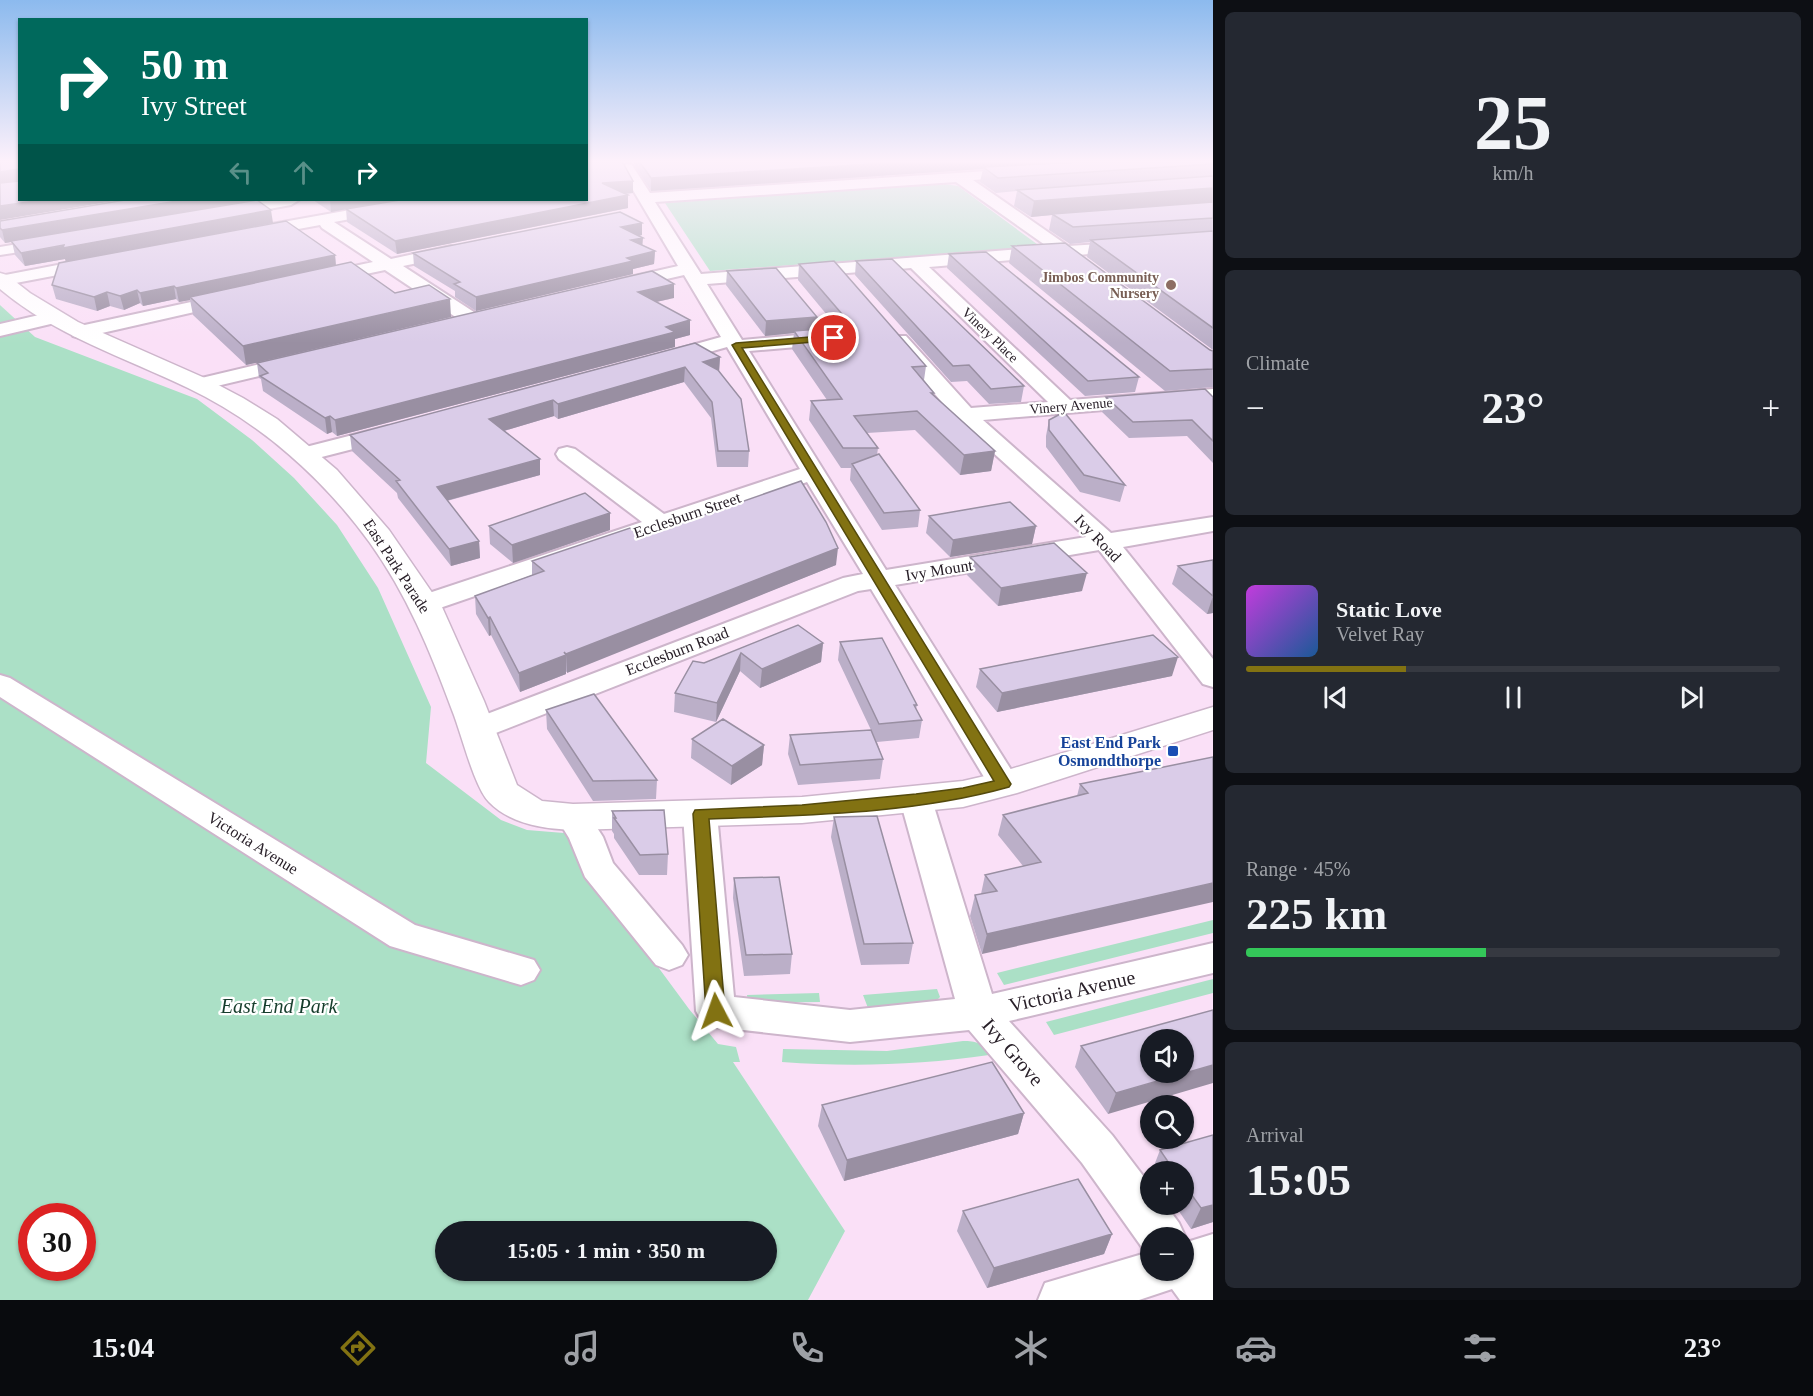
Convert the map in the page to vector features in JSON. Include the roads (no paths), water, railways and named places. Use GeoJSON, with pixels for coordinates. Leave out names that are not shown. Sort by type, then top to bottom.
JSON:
{"type":"FeatureCollection","features":[{"type":"Feature","properties":{"kind":"street"},"geometry":{"type":"LineString","coordinates":[[238,236],[329,222]]}},
{"type":"Feature","properties":{"kind":"street"},"geometry":{"type":"LineString","coordinates":[[653,222],[691,274],[1004,784]]}},
{"type":"Feature","properties":{"kind":"street"},"geometry":{"type":"LineString","coordinates":[[1023,222],[1083,265]]}},
{"type":"Feature","properties":{"kind":"street"},"geometry":{"type":"LineString","coordinates":[[324,223],[472,320]]}},
{"type":"Feature","properties":{"kind":"street"},"geometry":{"type":"LineString","coordinates":[[1026,224],[1050,223]]}},
{"type":"Feature","properties":{"kind":"street"},"geometry":{"type":"LineString","coordinates":[[2,270],[73,239]]}},
{"type":"Feature","properties":{"kind":"street"},"geometry":{"type":"LineString","coordinates":[[608,288],[691,274],[780,273],[1144,245]]}},
{"type":"Feature","properties":{"kind":"street"},"geometry":{"type":"LineString","coordinates":[[309,282],[468,248]]}},
{"type":"Feature","properties":{"kind":"street"},"geometry":{"type":"LineString","coordinates":[[987,257],[1005,272]]}},
{"type":"Feature","properties":{"kind":"street"},"geometry":{"type":"LineString","coordinates":[[2,270],[108,260]]}},
{"type":"Feature","properties":{"kind":"street","name":"Vinery Place"},"geometry":{"type":"LineString","coordinates":[[915,263],[1065,407]]}},
{"type":"Feature","properties":{"kind":"street"},"geometry":{"type":"LineString","coordinates":[[837,269],[852,286]]}},
{"type":"Feature","properties":{"kind":"street","name":"East Park Parade"},"geometry":{"type":"LineString","coordinates":[[2,270],[52,318],[200,384],[239,406],[306,454],[346,493],[375,529],[424,604],[477,729],[500,791],[513,804],[530,812],[573,817],[802,810],[963,794],[1004,784],[1213,718]]}},
{"type":"Feature","properties":{"kind":"street"},"geometry":{"type":"LineString","coordinates":[[780,273],[794,290]]}},
{"type":"Feature","properties":{"kind":"street"},"geometry":{"type":"LineString","coordinates":[[80,332],[241,297]]}},
{"type":"Feature","properties":{"kind":"street"},"geometry":{"type":"LineString","coordinates":[[450,325],[495,314]]}},
{"type":"Feature","properties":{"kind":"street"},"geometry":{"type":"LineString","coordinates":[[0,330],[52,318]]}},
{"type":"Feature","properties":{"kind":"street","name":"Ivy Road"},"geometry":{"type":"LineString","coordinates":[[883,321],[965,415],[1106,542],[1213,678]]}},
{"type":"Feature","properties":{"kind":"street"},"geometry":{"type":"LineString","coordinates":[[651,362],[734,343],[834,338],[821,322]]}},
{"type":"Feature","properties":{"kind":"street"},"geometry":{"type":"LineString","coordinates":[[200,384],[311,358]]}},
{"type":"Feature","properties":{"kind":"street"},"geometry":{"type":"LineString","coordinates":[[1141,384],[1159,399]]}},
{"type":"Feature","properties":{"kind":"street","name":"Vinery Avenue"},"geometry":{"type":"LineString","coordinates":[[965,415],[1213,395]]}},
{"type":"Feature","properties":{"kind":"street"},"geometry":{"type":"LineString","coordinates":[[306,454],[409,427]]}},
{"type":"Feature","properties":{"kind":"street"},"geometry":{"type":"LineString","coordinates":[[567,454],[661,524]]}},
{"type":"Feature","properties":{"kind":"street","name":"Ecclesburn Street"},"geometry":{"type":"LineString","coordinates":[[424,604],[813,472]]}},
{"type":"Feature","properties":{"kind":"street","name":"Ivy Mount"},"geometry":{"type":"LineString","coordinates":[[879,580],[1213,524]]}},
{"type":"Feature","properties":{"kind":"street","name":"Ecclesburn Road"},"geometry":{"type":"LineString","coordinates":[[477,729],[825,594],[852,584],[879,580]]}},
{"type":"Feature","properties":{"kind":"street","name":"Victoria Avenue"},"geometry":{"type":"LineString","coordinates":[[0,684],[403,936],[520,970]]}},
{"type":"Feature","properties":{"kind":"street","name":"Ivy Grove"},"geometry":{"type":"LineString","coordinates":[[916,800],[940,890],[978,1013],[1096,1149],[1154,1227]]}},
{"type":"Feature","properties":{"kind":"street","name":"Victoria Avenue"},"geometry":{"type":"LineString","coordinates":[[700,814],[716,1011],[850,1026],[978,1013],[1213,958]]}},
{"type":"Feature","properties":{"kind":"street"},"geometry":{"type":"LineString","coordinates":[[573,817],[586,837],[597,868],[669,956]]}},
{"type":"Feature","properties":{"kind":"street"},"geometry":{"type":"LineString","coordinates":[[1194,1262],[1213,1256]]}},
{"type":"Feature","properties":{"kind":"street"},"geometry":{"type":"LineString","coordinates":[[1062,1300],[1140,1277]]}},
{"type":"Feature","properties":{"kind":"street"},"geometry":{"type":"LineString","coordinates":[[1194,1280],[1208,1300]]}},
{"type":"Feature","properties":{"kind":"place","name":"Jimbos Community Nursery"},"geometry":{"type":"Point","coordinates":[1171,285]}},
{"type":"Feature","properties":{"kind":"place","name":"East End Park Osmondthorpe"},"geometry":{"type":"Point","coordinates":[1173,751]}},
{"type":"Feature","properties":{"kind":"park label","name":"East End Park"},"geometry":{"type":"Point","coordinates":[279,1006]}}]}
